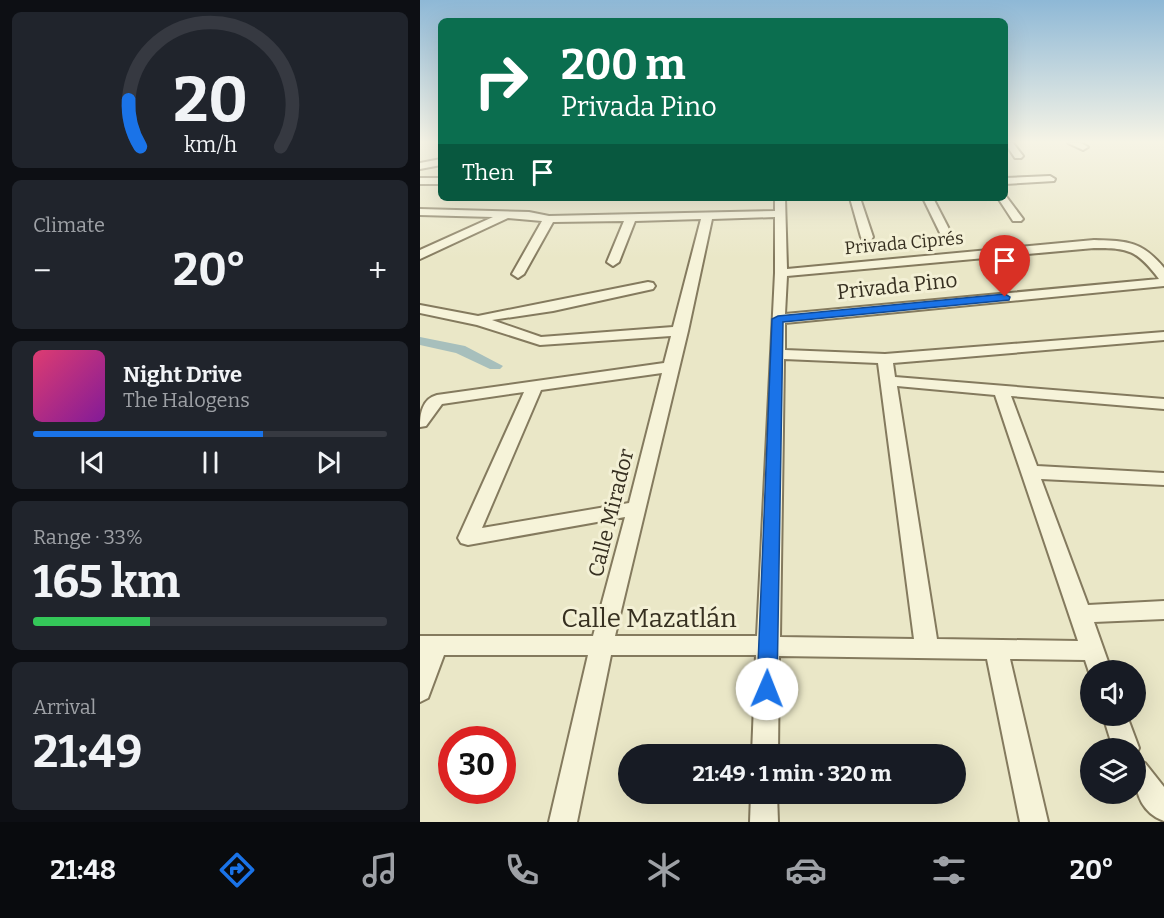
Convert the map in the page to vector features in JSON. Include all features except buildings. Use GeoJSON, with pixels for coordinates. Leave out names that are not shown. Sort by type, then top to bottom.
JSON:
{"type":"FeatureCollection","features":[{"type":"Feature","properties":{"kind":"street"},"geometry":{"type":"LineString","coordinates":[[856,201],[867,237]]}},
{"type":"Feature","properties":{"kind":"street"},"geometry":{"type":"LineString","coordinates":[[929,201],[946,235]]}},
{"type":"Feature","properties":{"kind":"street"},"geometry":{"type":"LineString","coordinates":[[1006,201],[1017,219]]}},
{"type":"Feature","properties":{"kind":"street"},"geometry":{"type":"LineString","coordinates":[[420,212],[529,215],[549,219],[707,216],[779,206],[781,273],[765,744]]}},
{"type":"Feature","properties":{"kind":"street"},"geometry":{"type":"LineString","coordinates":[[420,255],[507,215]]}},
{"type":"Feature","properties":{"kind":"street","name":"Calle Mirador"},"geometry":{"type":"LineString","coordinates":[[563,822],[601,646],[681,331],[707,216]]}},
{"type":"Feature","properties":{"kind":"street"},"geometry":{"type":"LineString","coordinates":[[613,262],[631,217]]}},
{"type":"Feature","properties":{"kind":"street"},"geometry":{"type":"LineString","coordinates":[[518,274],[549,219]]}},
{"type":"Feature","properties":{"kind":"street","name":"Privada Ciprés"},"geometry":{"type":"LineString","coordinates":[[781,273],[1094,244],[1138,247],[1145,251],[1164,276]]}},
{"type":"Feature","properties":{"kind":"street"},"geometry":{"type":"LineString","coordinates":[[420,248],[434,249]]}},
{"type":"Feature","properties":{"kind":"street","name":"Privada Pino"},"geometry":{"type":"LineString","coordinates":[[778,319],[1164,282]]}},
{"type":"Feature","properties":{"kind":"street"},"geometry":{"type":"LineString","coordinates":[[480,321],[488,317],[553,307],[648,286]]}},
{"type":"Feature","properties":{"kind":"street"},"geometry":{"type":"LineString","coordinates":[[420,309],[480,321],[540,341],[681,331]]}},
{"type":"Feature","properties":{"kind":"street"},"geometry":{"type":"LineString","coordinates":[[777,354],[885,359],[1164,336]]}},
{"type":"Feature","properties":{"kind":"street"},"geometry":{"type":"LineString","coordinates":[[885,359],[927,649]]}},
{"type":"Feature","properties":{"kind":"street"},"geometry":{"type":"LineString","coordinates":[[420,422],[436,400],[671,367]]}},
{"type":"Feature","properties":{"kind":"street"},"geometry":{"type":"LineString","coordinates":[[889,381],[1164,404]]}},
{"type":"Feature","properties":{"kind":"street"},"geometry":{"type":"LineString","coordinates":[[534,388],[468,538],[637,508]]}},
{"type":"Feature","properties":{"kind":"street"},"geometry":{"type":"LineString","coordinates":[[1001,390],[1032,472],[1097,660]]}},
{"type":"Feature","properties":{"kind":"street"},"geometry":{"type":"LineString","coordinates":[[1032,472],[1164,479]]}},
{"type":"Feature","properties":{"kind":"street"},"geometry":{"type":"LineString","coordinates":[[1082,614],[1164,610]]}},
{"type":"Feature","properties":{"kind":"street"},"geometry":{"type":"LineString","coordinates":[[420,691],[428,646]]}},
{"type":"Feature","properties":{"kind":"street","name":"Calle Mazatlán"},"geometry":{"type":"LineString","coordinates":[[428,646],[996,649],[1089,660]]}},
{"type":"Feature","properties":{"kind":"street"},"geometry":{"type":"LineString","coordinates":[[996,649],[1034,822]]}},
{"type":"Feature","properties":{"kind":"street"},"geometry":{"type":"LineString","coordinates":[[1146,785],[1164,808]]}},
{"type":"Feature","properties":{"kind":"street"},"geometry":{"type":"LineString","coordinates":[[764,804],[764,822]]}},
{"type":"Feature","properties":{"kind":"waterway"},"geometry":{"type":"LineString","coordinates":[[420,341],[460,349],[495,366]]}},
{"type":"Feature","properties":{"kind":"route"},"geometry":{"type":"LineString","coordinates":[[767,689],[778,319],[1005,297]]}}]}
